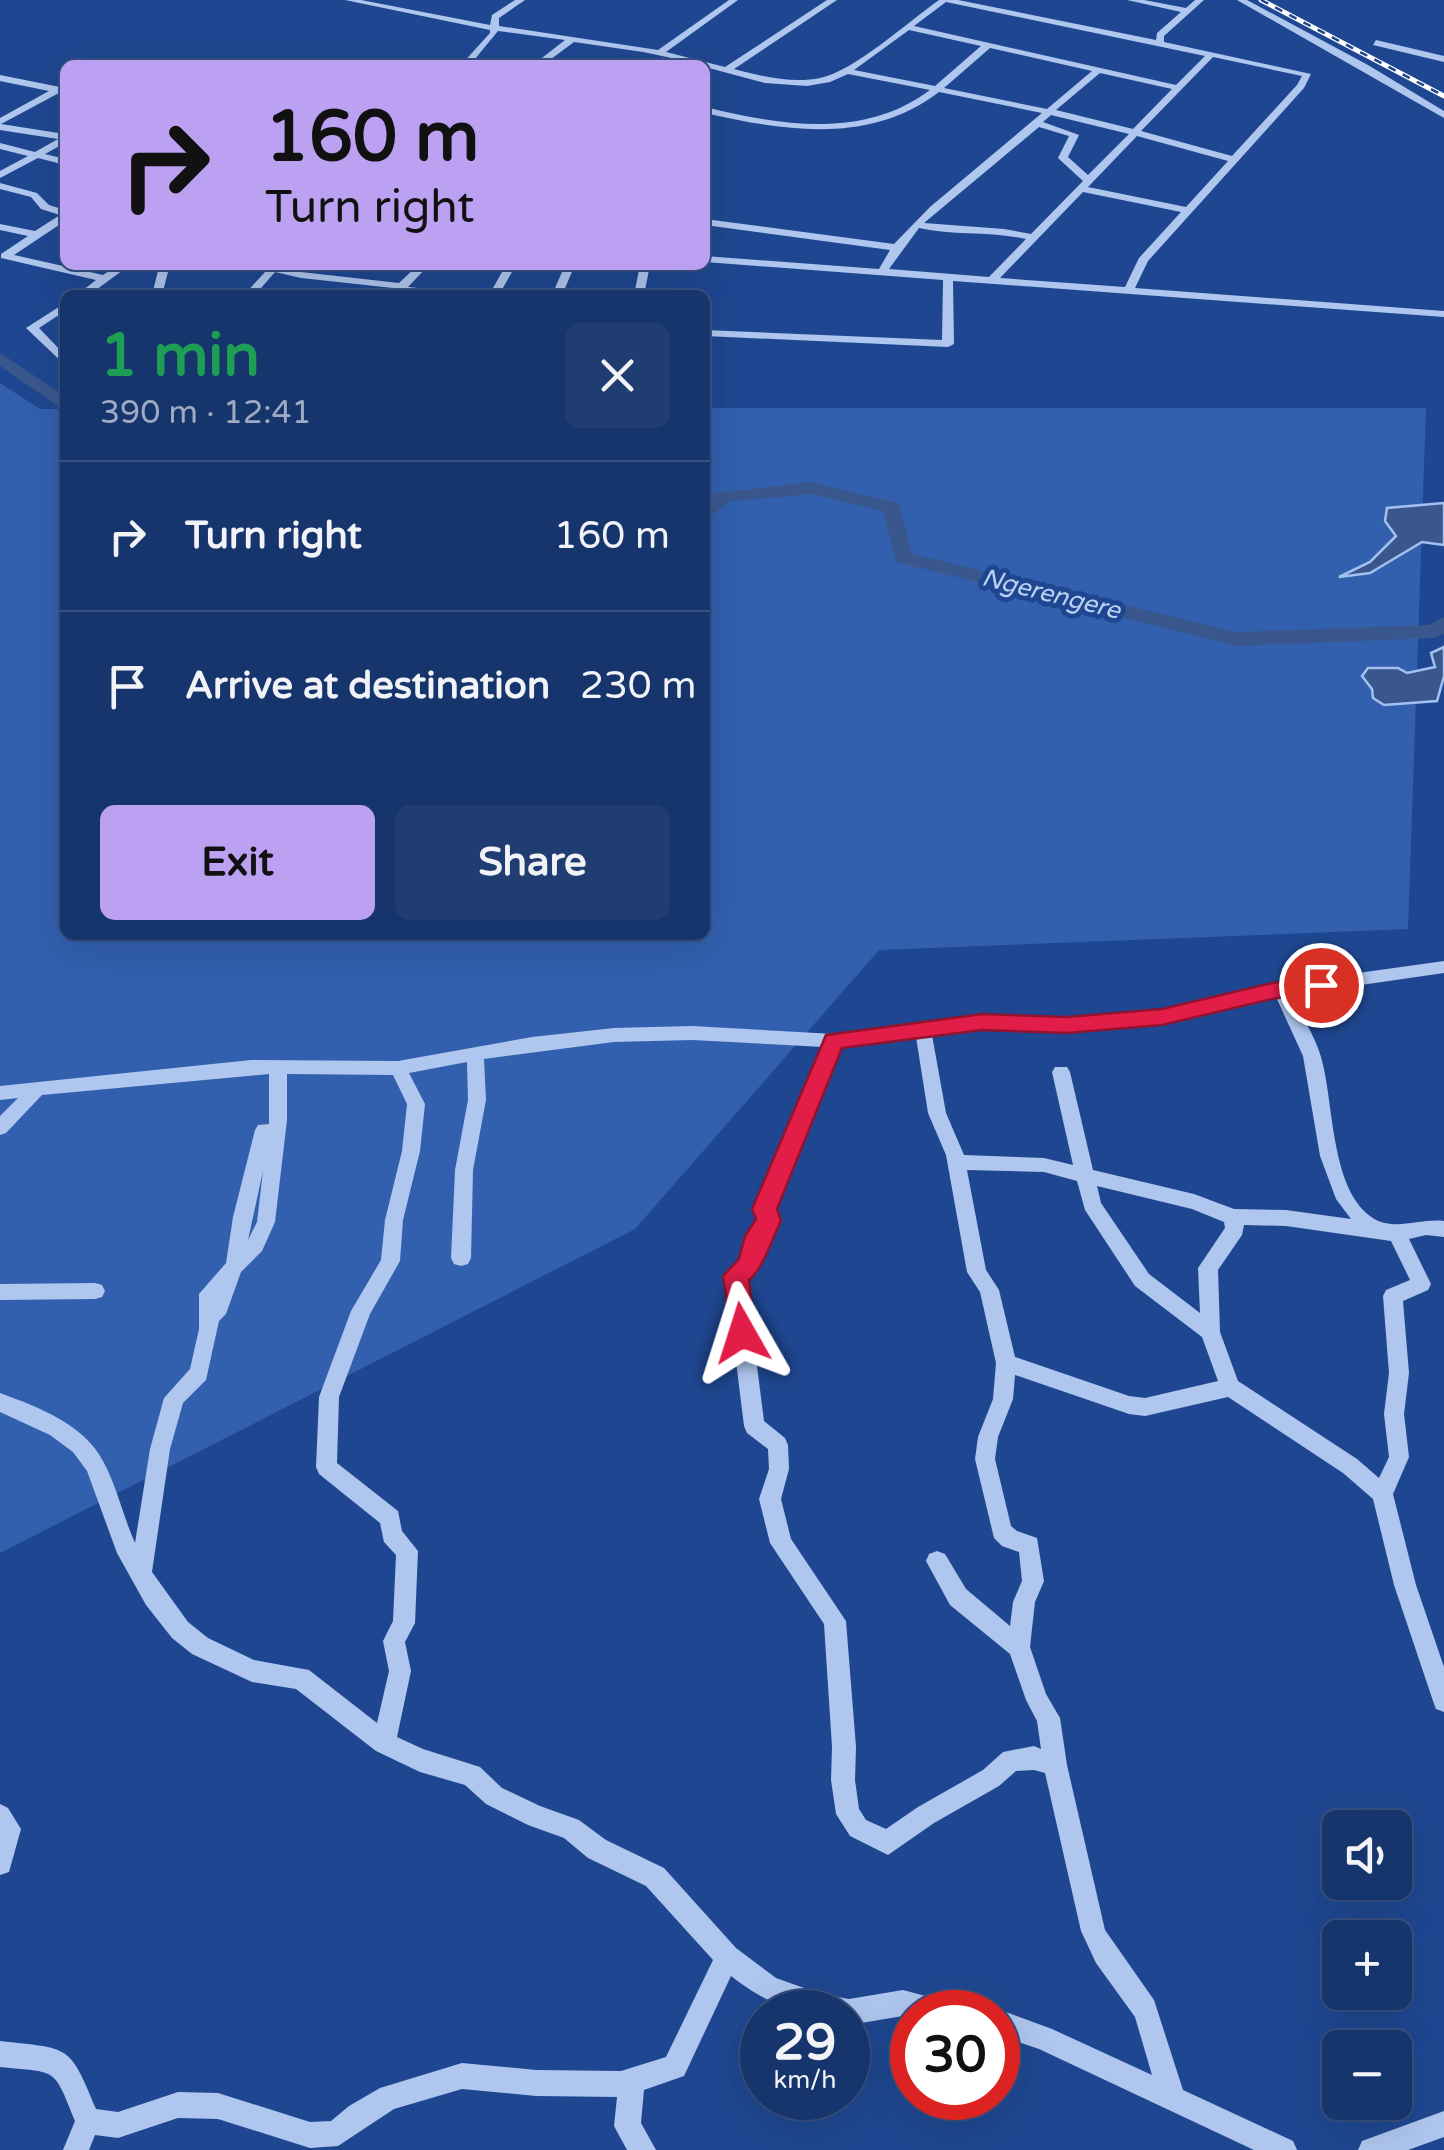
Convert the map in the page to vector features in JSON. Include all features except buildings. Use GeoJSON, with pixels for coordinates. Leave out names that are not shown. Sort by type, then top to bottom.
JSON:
{"type":"FeatureCollection","features":[{"type":"Feature","properties":{"kind":"street"},"geometry":{"type":"LineString","coordinates":[[349,0],[460,23],[495,22],[690,60]]}},
{"type":"Feature","properties":{"kind":"street"},"geometry":{"type":"LineString","coordinates":[[469,60],[494,34],[495,22],[521,0]]}},
{"type":"Feature","properties":{"kind":"street"},"geometry":{"type":"LineString","coordinates":[[661,52],[734,0]]}},
{"type":"Feature","properties":{"kind":"street"},"geometry":{"type":"LineString","coordinates":[[727,70],[833,0]]}},
{"type":"Feature","properties":{"kind":"street"},"geometry":{"type":"LineString","coordinates":[[710,65],[765,80],[827,80],[847,71],[945,0],[1136,39],[1160,39],[1307,74],[1308,78],[1137,268],[1129,290]]}},
{"type":"Feature","properties":{"kind":"street"},"geometry":{"type":"LineString","coordinates":[[1131,0],[1187,12]]}},
{"type":"Feature","properties":{"kind":"street"},"geometry":{"type":"LineString","coordinates":[[1160,39],[1200,0]]}},
{"type":"Feature","properties":{"kind":"street"},"geometry":{"type":"LineString","coordinates":[[1241,0],[1365,66],[1444,115]]}},
{"type":"Feature","properties":{"kind":"street"},"geometry":{"type":"LineString","coordinates":[[1005,12],[1024,2]]}},
{"type":"Feature","properties":{"kind":"street"},"geometry":{"type":"LineString","coordinates":[[907,27],[1179,88]]}},
{"type":"Feature","properties":{"kind":"street"},"geometry":{"type":"LineString","coordinates":[[543,60],[574,38]]}},
{"type":"Feature","properties":{"kind":"street"},"geometry":{"type":"LineString","coordinates":[[1376,43],[1444,60]]}},
{"type":"Feature","properties":{"kind":"street"},"geometry":{"type":"LineString","coordinates":[[710,111],[780,126],[839,126],[888,116],[916,104],[988,46]]}},
{"type":"Feature","properties":{"kind":"street"},"geometry":{"type":"LineString","coordinates":[[990,282],[1211,54]]}},
{"type":"Feature","properties":{"kind":"street"},"geometry":{"type":"LineString","coordinates":[[882,272],[918,225],[1037,123],[1047,110],[1100,70]]}},
{"type":"Feature","properties":{"kind":"street"},"geometry":{"type":"LineString","coordinates":[[847,71],[1047,110],[1234,160]]}},
{"type":"Feature","properties":{"kind":"street"},"geometry":{"type":"LineString","coordinates":[[0,78],[60,91]]}},
{"type":"Feature","properties":{"kind":"street"},"geometry":{"type":"LineString","coordinates":[[0,124],[60,92]]}},
{"type":"Feature","properties":{"kind":"street"},"geometry":{"type":"LineString","coordinates":[[1037,123],[1074,135],[1063,158],[1086,185],[1187,210]]}},
{"type":"Feature","properties":{"kind":"street"},"geometry":{"type":"LineString","coordinates":[[0,124],[60,137]]}},
{"type":"Feature","properties":{"kind":"street"},"geometry":{"type":"LineString","coordinates":[[0,175],[60,141]]}},
{"type":"Feature","properties":{"kind":"street"},"geometry":{"type":"LineString","coordinates":[[0,146],[60,161]]}},
{"type":"Feature","properties":{"kind":"street"},"geometry":{"type":"LineString","coordinates":[[0,186],[34,195],[46,207],[60,212]]}},
{"type":"Feature","properties":{"kind":"street"},"geometry":{"type":"LineString","coordinates":[[60,217],[4,256],[60,269]]}},
{"type":"Feature","properties":{"kind":"street"},"geometry":{"type":"LineString","coordinates":[[710,225],[897,248]]}},
{"type":"Feature","properties":{"kind":"street"},"geometry":{"type":"LineString","coordinates":[[918,225],[962,234],[1000,229],[1034,238]]}},
{"type":"Feature","properties":{"kind":"street"},"geometry":{"type":"LineString","coordinates":[[0,226],[34,234]]}},
{"type":"Feature","properties":{"kind":"street"},"geometry":{"type":"LineString","coordinates":[[710,260],[1444,314]]}},
{"type":"Feature","properties":{"kind":"street"},"geometry":{"type":"LineString","coordinates":[[62,270],[104,280]]}},
{"type":"Feature","properties":{"kind":"street"},"geometry":{"type":"LineString","coordinates":[[89,290],[119,270]]}},
{"type":"Feature","properties":{"kind":"street"},"geometry":{"type":"LineString","coordinates":[[288,270],[397,290],[419,270]]}},
{"type":"Feature","properties":{"kind":"street"},"geometry":{"type":"LineString","coordinates":[[710,334],[948,344],[948,279]]}},
{"type":"Feature","properties":{"kind":"street"},"geometry":{"type":"LineString","coordinates":[[60,309],[32,328],[60,357]]}},
{"type":"Feature","properties":{"kind":"street"},"geometry":{"type":"LineString","coordinates":[[0,1093],[278,1066],[398,1068],[614,1035],[692,1033],[834,1041],[982,1022],[1067,1025],[1162,1017],[1282,990],[1444,966]]}},
{"type":"Feature","properties":{"kind":"street"},"geometry":{"type":"LineString","coordinates":[[1282,990],[1312,1056],[1329,1156],[1345,1200],[1364,1222],[1397,1234],[1420,1284],[1393,1296],[1399,1374],[1394,1414],[1398,1457],[1382,1494]]}},
{"type":"Feature","properties":{"kind":"street"},"geometry":{"type":"LineString","coordinates":[[923,1030],[937,1113],[957,1162],[977,1272],[989,1290],[1006,1364],[1003,1400],[988,1437],[985,1459],[1002,1530],[1010,1539],[1029,1545],[1033,1581],[1024,1602],[1020,1647],[1037,1700],[1048,1718],[1055,1765],[1097,1942],[1102,1954],[1144,2006],[1160,2067],[1174,2099]]}},
{"type":"Feature","properties":{"kind":"street"},"geometry":{"type":"LineString","coordinates":[[834,1041],[764,1209],[769,1221],[758,1236],[750,1265],[736,1276],[736,1281],[754,1426],[778,1445],[779,1469],[770,1499],[781,1542],[835,1621],[848,1814],[858,1828],[888,1843],[926,1815],[991,1778],[1011,1760],[1034,1758],[1055,1765]]}},
{"type":"Feature","properties":{"kind":"street"},"geometry":{"type":"LineString","coordinates":[[461,1258],[464,1170],[478,1100],[475,1054]]}},
{"type":"Feature","properties":{"kind":"street"},"geometry":{"type":"LineString","coordinates":[[140,1572],[160,1449],[174,1398],[199,1374],[209,1329],[209,1294],[262,1234],[272,1197],[278,1066]]}},
{"type":"Feature","properties":{"kind":"street"},"geometry":{"type":"LineString","coordinates":[[384,1743],[400,1671],[394,1641],[404,1623],[407,1551],[392,1534],[390,1518],[326,1467],[326,1445],[329,1398],[361,1311],[393,1249],[394,1220],[417,1114],[410,1088],[398,1068]]}},
{"type":"Feature","properties":{"kind":"street"},"geometry":{"type":"LineString","coordinates":[[1061,1072],[1092,1205],[1142,1280],[1210,1332]]}},
{"type":"Feature","properties":{"kind":"street"},"geometry":{"type":"LineString","coordinates":[[0,1128],[36,1091]]}},
{"type":"Feature","properties":{"kind":"street"},"geometry":{"type":"LineString","coordinates":[[957,1162],[1044,1165],[1194,1202],[1233,1217],[1286,1218],[1397,1234],[1426,1227],[1444,1229]]}},
{"type":"Feature","properties":{"kind":"street"},"geometry":{"type":"LineString","coordinates":[[1233,1217],[1235,1229],[1208,1268],[1210,1332],[1230,1387],[1350,1466],[1382,1494],[1405,1585],[1444,1701]]}},
{"type":"Feature","properties":{"kind":"street"},"geometry":{"type":"LineString","coordinates":[[216,1314],[235,1264]]}},
{"type":"Feature","properties":{"kind":"street"},"geometry":{"type":"LineString","coordinates":[[0,1292],[95,1291]]}},
{"type":"Feature","properties":{"kind":"street"},"geometry":{"type":"LineString","coordinates":[[1006,1364],[1129,1406],[1144,1407],[1230,1387]]}},
{"type":"Feature","properties":{"kind":"street"},"geometry":{"type":"LineString","coordinates":[[0,1402],[57,1428],[80,1445],[94,1466],[125,1546],[164,1613],[200,1646],[252,1671],[301,1678],[384,1743],[420,1760],[472,1776],[494,1796],[536,1817],[571,1828],[597,1849],[655,1877],[727,1957],[768,1988],[821,2007],[849,2012],[890,2005]]}},
{"type":"Feature","properties":{"kind":"street"},"geometry":{"type":"LineString","coordinates":[[937,1561],[958,1597],[1020,1647]]}},
{"type":"Feature","properties":{"kind":"street"},"geometry":{"type":"LineString","coordinates":[[0,1816],[9,1830],[0,1863]]}},
{"type":"Feature","properties":{"kind":"street"},"geometry":{"type":"LineString","coordinates":[[88,2120],[118,2125],[178,2105],[218,2106],[310,2135],[326,2136],[338,2134],[389,2097],[462,2076],[562,2084],[632,2082],[675,2066],[727,1957]]}},
{"type":"Feature","properties":{"kind":"street"},"geometry":{"type":"LineString","coordinates":[[1020,2030],[1284,2150]]}},
{"type":"Feature","properties":{"kind":"street"},"geometry":{"type":"LineString","coordinates":[[0,2054],[64,2063],[70,2069],[88,2120],[76,2150]]}},
{"type":"Feature","properties":{"kind":"street"},"geometry":{"type":"LineString","coordinates":[[632,2082],[628,2126],[642,2150]]}},
{"type":"Feature","properties":{"kind":"street"},"geometry":{"type":"LineString","coordinates":[[1371,2150],[1444,2124]]}},
{"type":"Feature","properties":{"kind":"shaded area"},"geometry":{"type":"Polygon","coordinates":[[[0,383],[40,409],[60,409],[60,940],[710,940],[710,408],[1426,408],[1408,929],[879,950],[635,1229],[0,1553],[0,383]]]}},
{"type":"Feature","properties":{"kind":"shaded area"},"geometry":{"type":"Polygon","coordinates":[[[1444,503],[1444,545],[1422,542],[1370,573],[1339,577],[1370,562],[1396,536],[1385,521],[1387,508],[1444,503]]]}},
{"type":"Feature","properties":{"kind":"shaded area"},"geometry":{"type":"Polygon","coordinates":[[[1444,647],[1444,676],[1437,701],[1384,705],[1373,698],[1372,689],[1362,676],[1368,668],[1398,668],[1407,673],[1435,667],[1431,653],[1444,647]]]}},
{"type":"Feature","properties":{"kind":"waterway","name":"Ngerengere"},"geometry":{"type":"LineString","coordinates":[[0,358],[60,401]]}},
{"type":"Feature","properties":{"kind":"waterway","name":"Ngerengere"},"geometry":{"type":"LineString","coordinates":[[710,509],[723,497],[811,488],[892,507],[903,558],[1236,639],[1434,631],[1444,623]]}},
{"type":"Feature","properties":{"kind":"railway"},"geometry":{"type":"LineString","coordinates":[[1261,0],[1444,96]]}},
{"type":"Feature","properties":{"kind":"route"},"geometry":{"type":"LineString","coordinates":[[742,1333],[736,1276],[750,1265],[758,1236],[769,1221],[764,1209],[834,1041],[982,1022],[1067,1025],[1162,1017],[1272,991],[1321,985]]}}]}
